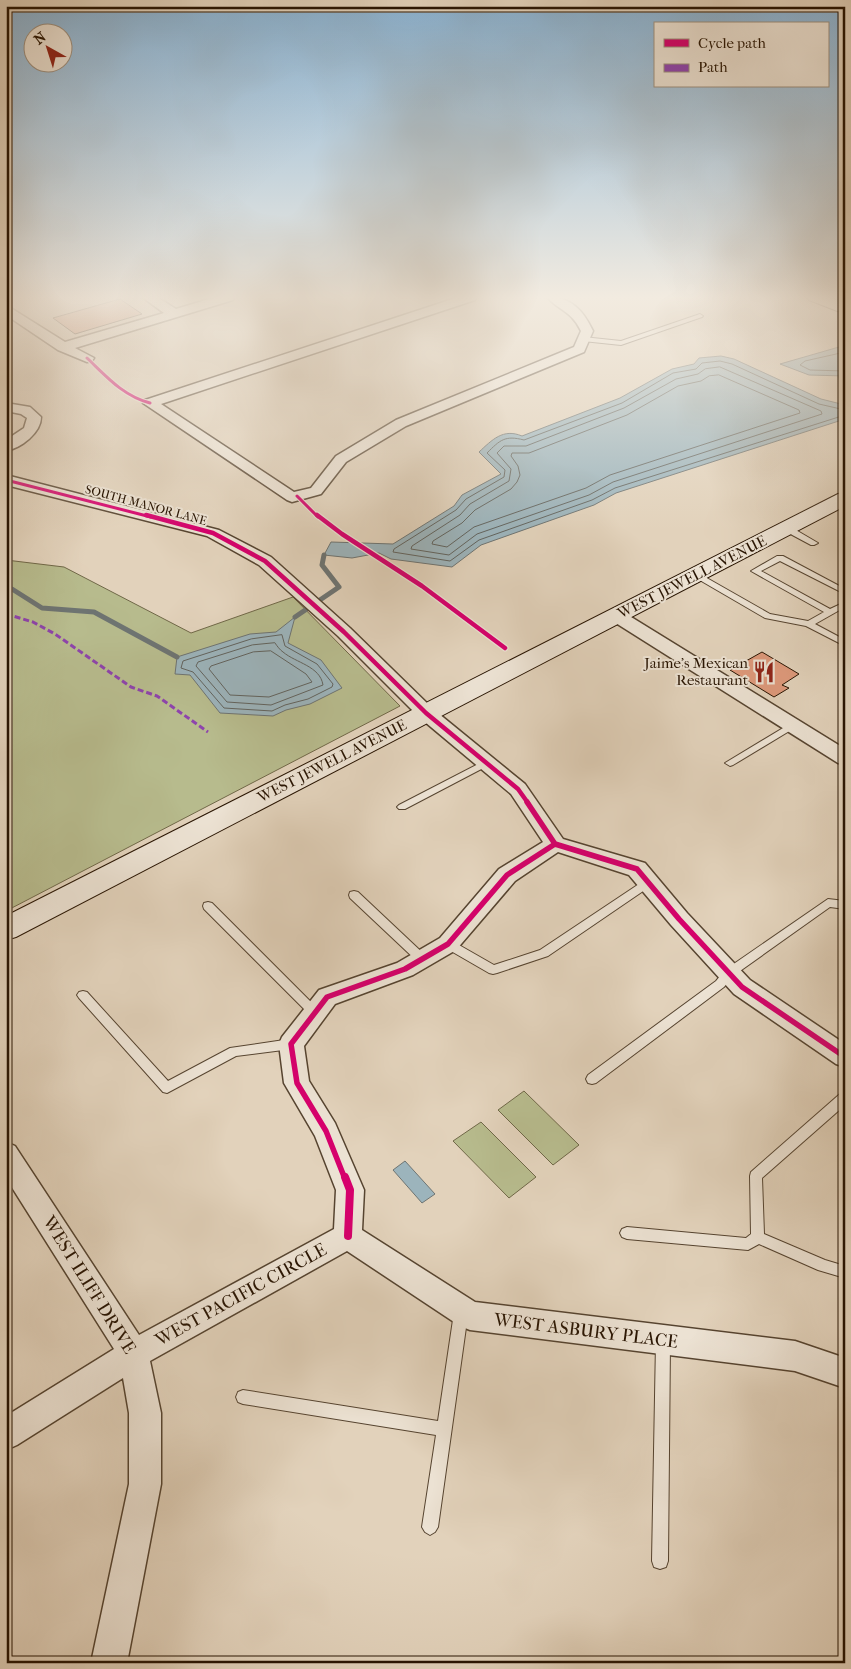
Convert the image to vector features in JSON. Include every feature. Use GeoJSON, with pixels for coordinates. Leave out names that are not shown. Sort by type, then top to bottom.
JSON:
{"type":"FeatureCollection","features":[{"type":"Feature","properties":{"kind":"main road","name":"WEST JEWELL AVENUE"},"geometry":{"type":"LineString","coordinates":[[6,929],[786,528],[843,501]]}},
{"type":"Feature","properties":{"kind":"street"},"geometry":{"type":"LineString","coordinates":[[235,375],[150,403],[292,497],[316,491],[341,459],[401,423],[518,375]]}},
{"type":"Feature","properties":{"kind":"street"},"geometry":{"type":"LineString","coordinates":[[6,407],[25,410],[34,417],[35,424],[31,430],[6,447]]}},
{"type":"Feature","properties":{"kind":"street","name":"SOUTH MANOR LANE"},"geometry":{"type":"LineString","coordinates":[[6,480],[213,533],[265,561],[335,624],[426,713],[518,789],[555,844]]}},
{"type":"Feature","properties":{"kind":"street"},"geometry":{"type":"LineString","coordinates":[[617,616],[845,758]]}},
{"type":"Feature","properties":{"kind":"street"},"geometry":{"type":"LineString","coordinates":[[348,1236],[350,1190],[326,1131],[297,1084],[290,1044],[327,997],[405,969],[448,944],[507,875],[555,844],[637,869],[735,980],[845,1057]]}},
{"type":"Feature","properties":{"kind":"street","name":"WEST ILIFF DRIVE"},"geometry":{"type":"LineString","coordinates":[[6,1154],[134,1354],[144,1413],[145,1484],[109,1663]]}},
{"type":"Feature","properties":{"kind":"street","name":"WEST ASBURY PLACE"},"geometry":{"type":"LineString","coordinates":[[348,1236],[470,1316],[795,1356],[845,1373]]}},
{"type":"Feature","properties":{"kind":"street","name":"WEST PACIFIC CIRCLE"},"geometry":{"type":"LineString","coordinates":[[6,1434],[134,1354],[348,1236]]}},
{"type":"Feature","properties":{"kind":"lane"},"geometry":{"type":"LineString","coordinates":[[786,528],[814,543]]}},
{"type":"Feature","properties":{"kind":"lane"},"geometry":{"type":"LineString","coordinates":[[845,592],[780,558],[755,571],[833,610],[845,613]]}},
{"type":"Feature","properties":{"kind":"lane"},"geometry":{"type":"LineString","coordinates":[[695,575],[768,616],[809,624],[845,644]]}},
{"type":"Feature","properties":{"kind":"lane"},"geometry":{"type":"LineString","coordinates":[[809,624],[845,604]]}},
{"type":"Feature","properties":{"kind":"lane"},"geometry":{"type":"LineString","coordinates":[[730,764],[793,726]]}},
{"type":"Feature","properties":{"kind":"lane"},"geometry":{"type":"LineString","coordinates":[[402,807],[486,762]]}},
{"type":"Feature","properties":{"kind":"lane"},"geometry":{"type":"LineString","coordinates":[[448,944],[493,970],[544,953],[648,882]]}},
{"type":"Feature","properties":{"kind":"lane"},"geometry":{"type":"LineString","coordinates":[[354,895],[422,959]]}},
{"type":"Feature","properties":{"kind":"lane"},"geometry":{"type":"LineString","coordinates":[[592,1079],[720,984],[735,980],[828,903],[845,905]]}},
{"type":"Feature","properties":{"kind":"lane"},"geometry":{"type":"LineString","coordinates":[[208,906],[314,1012]]}},
{"type":"Feature","properties":{"kind":"lane"},"geometry":{"type":"LineString","coordinates":[[84,995],[168,1088],[234,1051],[290,1044]]}},
{"type":"Feature","properties":{"kind":"lane"},"geometry":{"type":"LineString","coordinates":[[758,1237],[756,1176],[845,1097]]}},
{"type":"Feature","properties":{"kind":"lane"},"geometry":{"type":"LineString","coordinates":[[627,1233],[748,1244],[758,1237]]}},
{"type":"Feature","properties":{"kind":"lane"},"geometry":{"type":"LineString","coordinates":[[758,1237],[823,1266],[845,1272]]}},
{"type":"Feature","properties":{"kind":"lane"},"geometry":{"type":"LineString","coordinates":[[430,1527],[462,1311]]}},
{"type":"Feature","properties":{"kind":"lane"},"geometry":{"type":"LineString","coordinates":[[660,1561],[663,1341]]}},
{"type":"Feature","properties":{"kind":"lane"},"geometry":{"type":"LineString","coordinates":[[243,1397],[444,1429]]}},
{"type":"Feature","properties":{"kind":"green space"},"geometry":{"type":"Polygon","coordinates":[[[6,560],[64,567],[191,633],[293,597],[400,706],[6,911],[6,560]]]}},
{"type":"Feature","properties":{"kind":"green space"},"geometry":{"type":"Polygon","coordinates":[[[524,1091],[579,1145],[553,1165],[498,1110],[524,1091]]]}},
{"type":"Feature","properties":{"kind":"green space"},"geometry":{"type":"Polygon","coordinates":[[[481,1122],[536,1177],[509,1198],[453,1141],[481,1122]]]}},
{"type":"Feature","properties":{"kind":"water"},"geometry":{"type":"Polygon","coordinates":[[[661,375],[769,375],[821,399],[845,405],[845,419],[616,493],[594,505],[481,545],[452,567],[391,559],[379,553],[352,558],[324,555],[331,542],[393,544],[454,506],[462,495],[501,474],[479,452],[498,436],[509,433],[522,436],[620,398],[661,375]]]}},
{"type":"Feature","properties":{"kind":"water"},"geometry":{"type":"Polygon","coordinates":[[[809,375],[845,375],[845,376],[809,375]]]}},
{"type":"Feature","properties":{"kind":"water"},"geometry":{"type":"Polygon","coordinates":[[[295,617],[288,643],[321,660],[342,688],[310,704],[286,710],[273,716],[220,713],[190,675],[175,674],[177,657],[250,634],[276,632],[295,617]]]}},
{"type":"Feature","properties":{"kind":"water"},"geometry":{"type":"Polygon","coordinates":[[[405,1161],[435,1194],[422,1203],[393,1170],[405,1161]]]}},
{"type":"Feature","properties":{"kind":"building"},"geometry":{"type":"Polygon","coordinates":[[[762,652],[799,674],[782,685],[789,688],[774,697],[730,670],[762,652]]]}},
{"type":"Feature","properties":{"kind":"waterway"},"geometry":{"type":"LineString","coordinates":[[840,376],[845,400]]}},
{"type":"Feature","properties":{"kind":"waterway"},"geometry":{"type":"LineString","coordinates":[[295,617],[339,587],[322,565],[324,555]]}},
{"type":"Feature","properties":{"kind":"waterway"},"geometry":{"type":"LineString","coordinates":[[6,589],[12,589],[42,608],[94,612],[177,657]]}},
{"type":"Feature","properties":{"kind":"marked path"},"geometry":{"type":"LineString","coordinates":[[6,614],[33,622],[55,634],[131,687],[157,696],[208,732]]}},
{"type":"Feature","properties":{"kind":"cycle path"},"geometry":{"type":"LineString","coordinates":[[103,375],[131,395],[150,403]]}},
{"type":"Feature","properties":{"kind":"cycle path"},"geometry":{"type":"LineString","coordinates":[[6,480],[213,533],[265,561],[344,632],[426,713],[518,789],[555,844]]}},
{"type":"Feature","properties":{"kind":"cycle path"},"geometry":{"type":"LineString","coordinates":[[297,496],[330,526],[393,566],[505,648]]}},
{"type":"Feature","properties":{"kind":"cycle path"},"geometry":{"type":"LineString","coordinates":[[348,1236],[350,1190],[326,1131],[297,1083],[291,1044],[327,997],[405,969],[448,944],[507,875],[555,844],[637,869],[679,919],[742,987],[845,1057]]}},
{"type":"Feature","properties":{"kind":"place","name":"Jaime's Mexican Restaurant"},"geometry":{"type":"Point","coordinates":[764,672]}}]}
